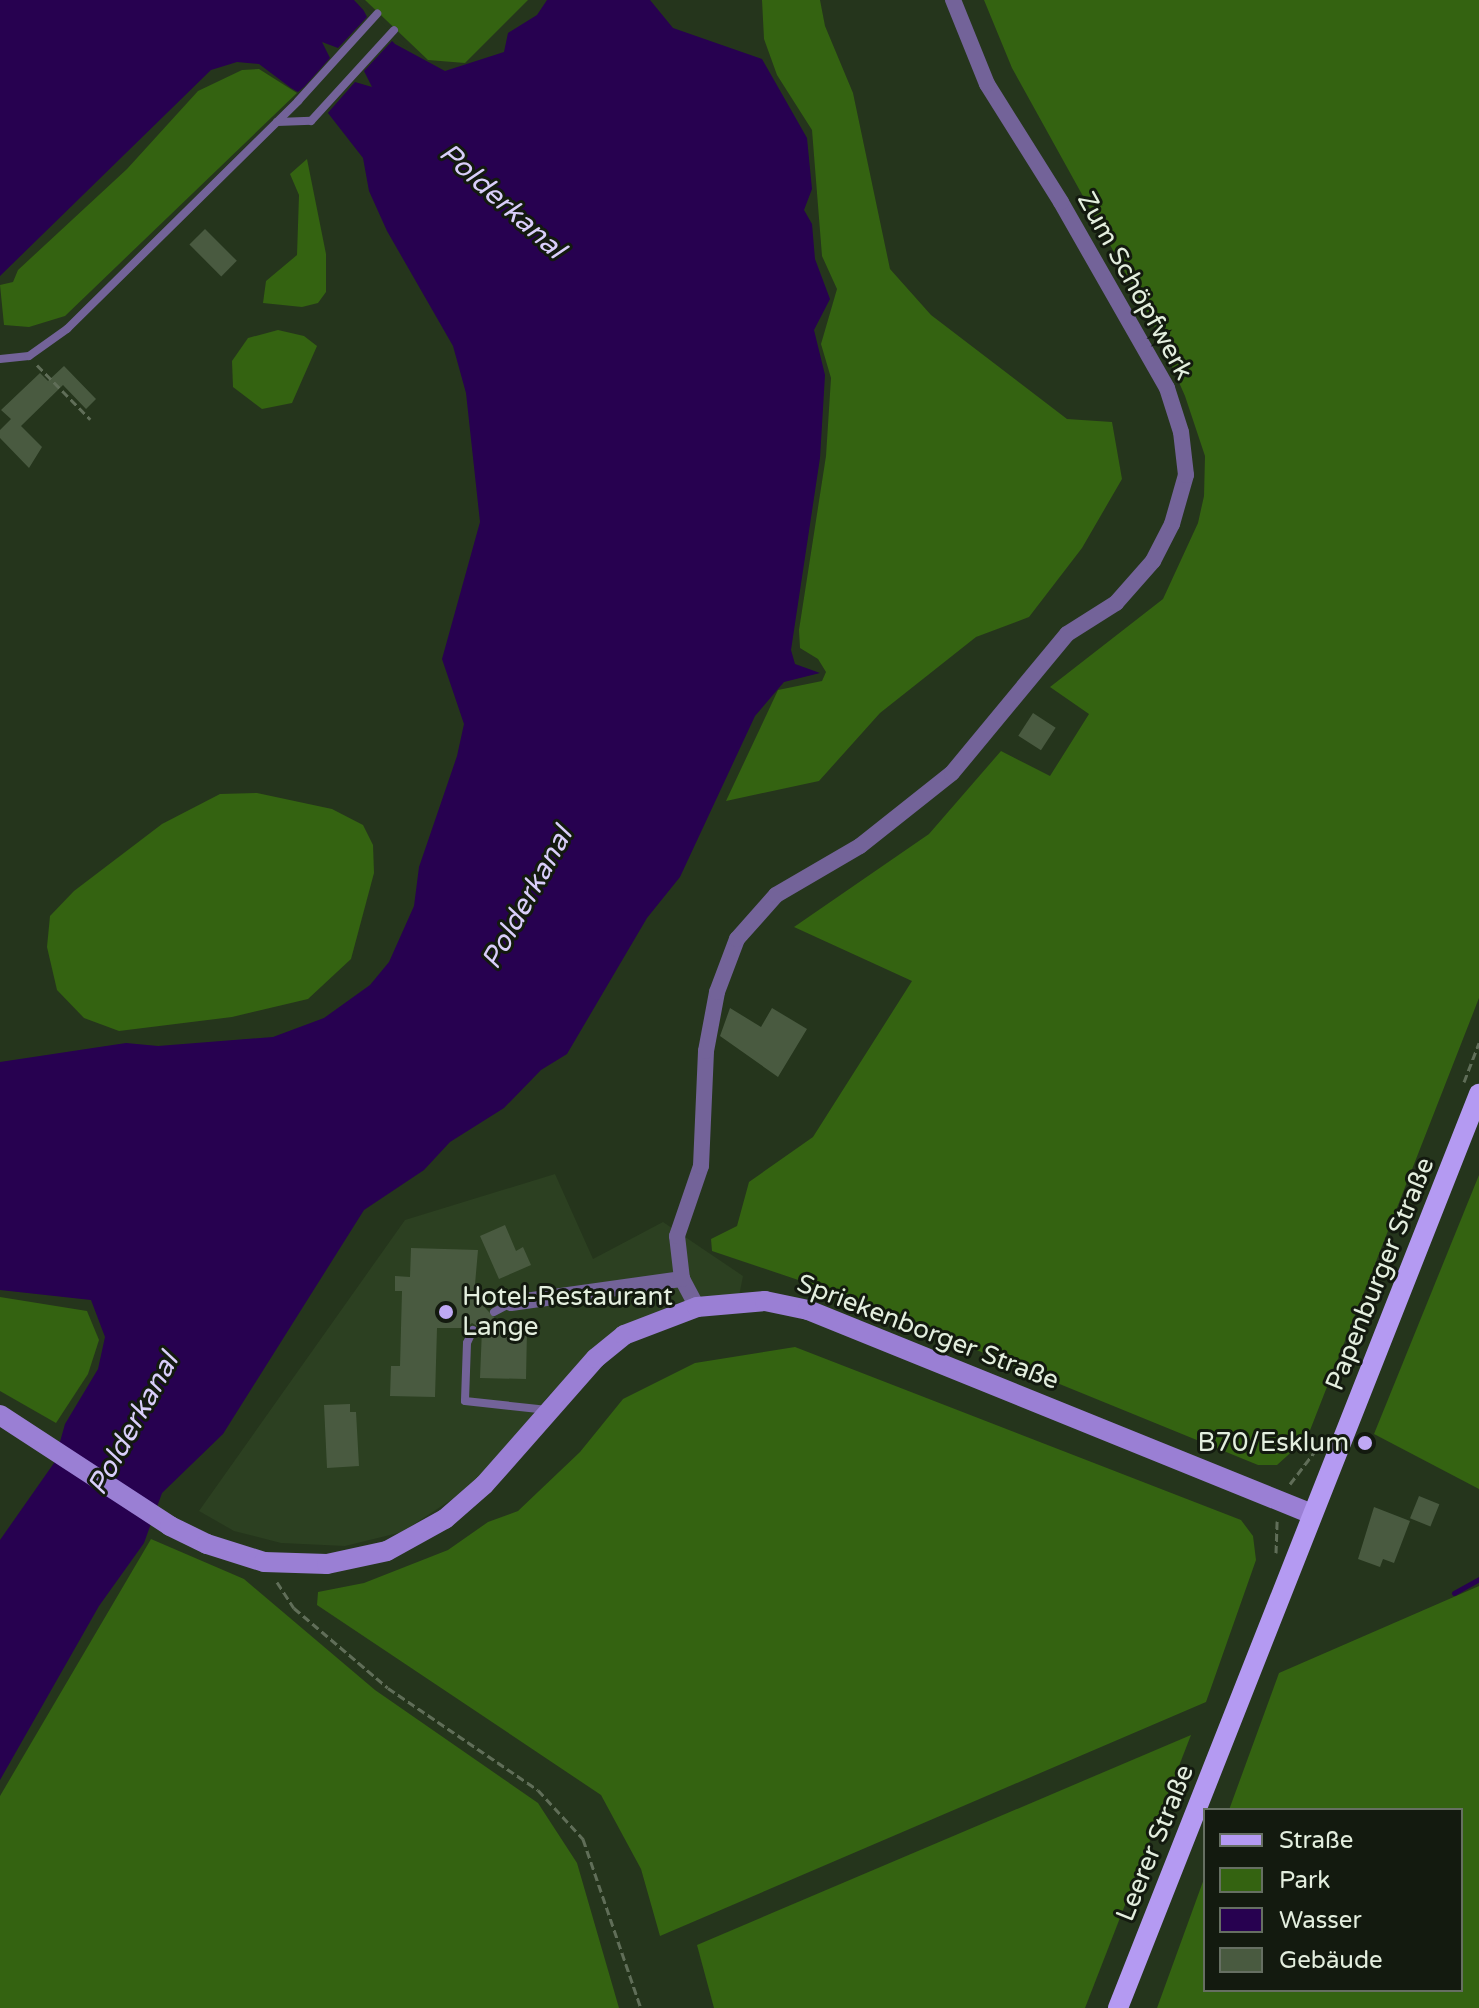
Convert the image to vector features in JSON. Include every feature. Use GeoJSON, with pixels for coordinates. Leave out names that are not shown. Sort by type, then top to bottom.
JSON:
{"type":"FeatureCollection","features":[{"type":"Feature","properties":{"kind":"main road","name":"Papenburger Straße"},"geometry":{"type":"LineString","coordinates":[[1241,1697],[1479,1094]]}},
{"type":"Feature","properties":{"kind":"main road","name":"Leerer Straße"},"geometry":{"type":"LineString","coordinates":[[1118,2008],[1241,1697]]}},
{"type":"Feature","properties":{"kind":"street","name":"Zum Schöpfwerk"},"geometry":{"type":"LineString","coordinates":[[697,1307],[682,1279],[677,1236],[701,1166],[706,1051],[717,992],[737,939],[776,895],[860,846],[952,773],[1067,634],[1116,603],[1153,561],[1172,524],[1186,475],[1181,432],[1167,388],[1061,202],[987,84],[953,0]]}},
{"type":"Feature","properties":{"kind":"street"},"geometry":{"type":"LineString","coordinates":[[511,1303],[682,1279]]}},
{"type":"Feature","properties":{"kind":"street","name":"Spriekenborger Straße"},"geometry":{"type":"LineString","coordinates":[[0,1415],[170,1526],[264,1562],[338,1563],[419,1536],[484,1485],[549,1410],[624,1335],[697,1307],[765,1301],[808,1310],[1312,1514]]}},
{"type":"Feature","properties":{"kind":"lane"},"geometry":{"type":"LineString","coordinates":[[0,359],[29,356],[67,329],[298,101],[377,14]]}},
{"type":"Feature","properties":{"kind":"lane"},"geometry":{"type":"LineString","coordinates":[[276,122],[316,116],[394,30]]}},
{"type":"Feature","properties":{"kind":"lane"},"geometry":{"type":"LineString","coordinates":[[494,1312],[511,1303]]}},
{"type":"Feature","properties":{"kind":"lane"},"geometry":{"type":"LineString","coordinates":[[473,1330],[467,1343],[465,1401],[549,1410]]}},
{"type":"Feature","properties":{"kind":"path"},"geometry":{"type":"LineString","coordinates":[[46,373],[90,419]]}},
{"type":"Feature","properties":{"kind":"path"},"geometry":{"type":"LineString","coordinates":[[1278,1544],[1277,1522],[1284,1502]]}},
{"type":"Feature","properties":{"kind":"path"},"geometry":{"type":"LineString","coordinates":[[264,1562],[294,1608],[388,1688],[538,1790],[583,1839],[641,2008]]}},
{"type":"Feature","properties":{"kind":"shaded area"},"geometry":{"type":"Polygon","coordinates":[[[555,1174],[593,1259],[663,1222],[743,1276],[739,1296],[676,1303],[609,1337],[549,1395],[480,1481],[402,1532],[345,1546],[281,1543],[234,1531],[199,1511],[405,1220],[555,1174]]]}},
{"type":"Feature","properties":{"kind":"green space"},"geometry":{"type":"Polygon","coordinates":[[[365,0],[528,0],[465,63],[428,60],[365,0]]]}},
{"type":"Feature","properties":{"kind":"green space"},"geometry":{"type":"Polygon","coordinates":[[[762,0],[820,0],[825,26],[853,93],[890,269],[931,315],[1067,419],[1112,422],[1122,479],[1082,548],[1029,617],[976,637],[880,713],[819,781],[726,801],[778,690],[822,681],[826,672],[818,659],[800,648],[799,630],[826,456],[831,378],[821,344],[837,289],[822,256],[812,130],[777,75],[764,39],[762,0]]]}},
{"type":"Feature","properties":{"kind":"green space"},"geometry":{"type":"Polygon","coordinates":[[[984,0],[1479,0],[1479,998],[1307,1438],[1277,1465],[1258,1465],[837,1293],[712,1251],[711,1239],[737,1226],[749,1182],[813,1137],[912,981],[794,927],[929,834],[1001,751],[1050,776],[1089,714],[1050,687],[1163,599],[1198,523],[1204,496],[1205,456],[1185,396],[1151,319],[1012,68],[984,0]]]}},
{"type":"Feature","properties":{"kind":"green space"},"geometry":{"type":"Polygon","coordinates":[[[259,69],[297,93],[65,316],[29,327],[4,325],[0,285],[13,282],[18,270],[127,169],[198,91],[242,70],[259,69]]]}},
{"type":"Feature","properties":{"kind":"green space"},"geometry":{"type":"Polygon","coordinates":[[[307,159],[326,254],[326,292],[318,303],[302,307],[263,303],[266,281],[297,255],[299,195],[290,174],[307,159]]]}},
{"type":"Feature","properties":{"kind":"green space"},"geometry":{"type":"Polygon","coordinates":[[[278,330],[304,336],[317,346],[292,403],[262,409],[233,387],[232,361],[248,338],[278,330]]]}},
{"type":"Feature","properties":{"kind":"green space"},"geometry":{"type":"Polygon","coordinates":[[[257,793],[332,809],[363,825],[373,845],[374,873],[351,959],[308,999],[232,1017],[119,1031],[84,1018],[57,990],[47,947],[50,916],[74,891],[162,824],[220,794],[257,793]]]}},
{"type":"Feature","properties":{"kind":"green space"},"geometry":{"type":"Polygon","coordinates":[[[1479,1175],[1479,1489],[1374,1434],[1479,1175]]]}},
{"type":"Feature","properties":{"kind":"green space"},"geometry":{"type":"Polygon","coordinates":[[[0,1297],[87,1311],[99,1340],[88,1374],[56,1423],[0,1391],[0,1297]]]}},
{"type":"Feature","properties":{"kind":"green space"},"geometry":{"type":"Polygon","coordinates":[[[795,1347],[1241,1520],[1253,1536],[1256,1560],[1206,1702],[660,1936],[641,1869],[601,1795],[317,1605],[318,1592],[364,1583],[448,1550],[488,1522],[518,1511],[580,1452],[623,1399],[695,1363],[795,1347]]]}},
{"type":"Feature","properties":{"kind":"green space"},"geometry":{"type":"Polygon","coordinates":[[[151,1539],[244,1579],[375,1690],[538,1803],[577,1863],[619,2008],[0,2008],[0,1796],[151,1539]]]}},
{"type":"Feature","properties":{"kind":"green space"},"geometry":{"type":"Polygon","coordinates":[[[1479,1586],[1479,2008],[1157,2008],[1203,1882],[1203,1992],[1463,1992],[1463,1808],[1230,1808],[1279,1673],[1479,1586]]]}},
{"type":"Feature","properties":{"kind":"green space"},"geometry":{"type":"Polygon","coordinates":[[[1191,1735],[1085,2008],[714,2008],[697,1945],[1191,1735]]]}},
{"type":"Feature","properties":{"kind":"water","name":"Polderkanal"},"geometry":{"type":"Polygon","coordinates":[[[0,0],[354,0],[395,44],[445,71],[504,52],[508,33],[537,15],[547,0],[650,0],[673,28],[762,59],[807,138],[812,189],[804,210],[812,224],[815,259],[830,299],[814,330],[825,375],[820,458],[791,650],[795,664],[820,673],[784,682],[755,716],[680,877],[647,918],[567,1054],[541,1070],[504,1108],[450,1142],[424,1170],[364,1210],[223,1434],[162,1493],[144,1543],[99,1606],[0,1780],[0,1540],[54,1463],[65,1424],[98,1369],[105,1337],[91,1300],[0,1290],[0,1062],[126,1043],[158,1046],[273,1037],[324,1018],[370,985],[389,962],[414,906],[419,867],[457,756],[464,724],[442,659],[480,522],[466,393],[453,346],[387,231],[369,191],[363,158],[304,87],[298,92],[259,64],[237,62],[211,70],[0,276],[0,0]]]}},
{"type":"Feature","properties":{"kind":"pier"},"geometry":{"type":"Polygon","coordinates":[[[359,1],[408,48],[392,41],[364,71],[372,87],[355,82],[326,115],[304,93],[296,96],[330,58],[322,42],[338,48],[367,17],[359,1]]]}},
{"type":"Feature","properties":{"kind":"building"},"geometry":{"type":"Polygon","coordinates":[[[205,229],[237,261],[221,276],[189,245],[205,229]]]}},
{"type":"Feature","properties":{"kind":"building"},"geometry":{"type":"Polygon","coordinates":[[[64,366],[96,399],[86,409],[63,385],[21,426],[42,447],[29,468],[0,438],[0,430],[11,419],[1,410],[40,373],[48,381],[64,366]]]}},
{"type":"Feature","properties":{"kind":"building"},"geometry":{"type":"Polygon","coordinates":[[[1033,713],[1056,728],[1041,750],[1018,736],[1033,713]]]}},
{"type":"Feature","properties":{"kind":"building"},"geometry":{"type":"Polygon","coordinates":[[[730,1008],[761,1027],[772,1008],[807,1029],[778,1077],[720,1036],[730,1008]]]}},
{"type":"Feature","properties":{"kind":"building"},"geometry":{"type":"Polygon","coordinates":[[[505,1225],[516,1251],[523,1247],[531,1265],[499,1279],[480,1236],[505,1225]]]}},
{"type":"Feature","properties":{"kind":"building","name":"Hotel-Restaurant Lange"},"geometry":{"type":"Polygon","coordinates":[[[411,1248],[478,1250],[474,1296],[504,1328],[527,1329],[526,1379],[480,1378],[482,1329],[472,1323],[466,1328],[437,1328],[435,1397],[390,1396],[391,1366],[400,1366],[402,1291],[395,1291],[395,1276],[410,1277],[411,1248]]]}},
{"type":"Feature","properties":{"kind":"building"},"geometry":{"type":"Polygon","coordinates":[[[350,1404],[350,1412],[356,1412],[359,1466],[327,1468],[324,1405],[350,1404]]]}},
{"type":"Feature","properties":{"kind":"building"},"geometry":{"type":"Polygon","coordinates":[[[1419,1496],[1439,1504],[1430,1526],[1410,1518],[1419,1496]]]}},
{"type":"Feature","properties":{"kind":"building"},"geometry":{"type":"Polygon","coordinates":[[[1374,1507],[1410,1521],[1394,1563],[1383,1559],[1380,1567],[1358,1559],[1374,1507]]]}},
{"type":"Feature","properties":{"kind":"waterway"},"geometry":{"type":"LineString","coordinates":[[1454,1593],[1479,1579]]}},
{"type":"Feature","properties":{"kind":"place","name":"Hotel-Restaurant Lange"},"geometry":{"type":"Point","coordinates":[446,1312]}},
{"type":"Feature","properties":{"kind":"place","name":"B70/Esklum"},"geometry":{"type":"Point","coordinates":[1365,1443]}}]}
